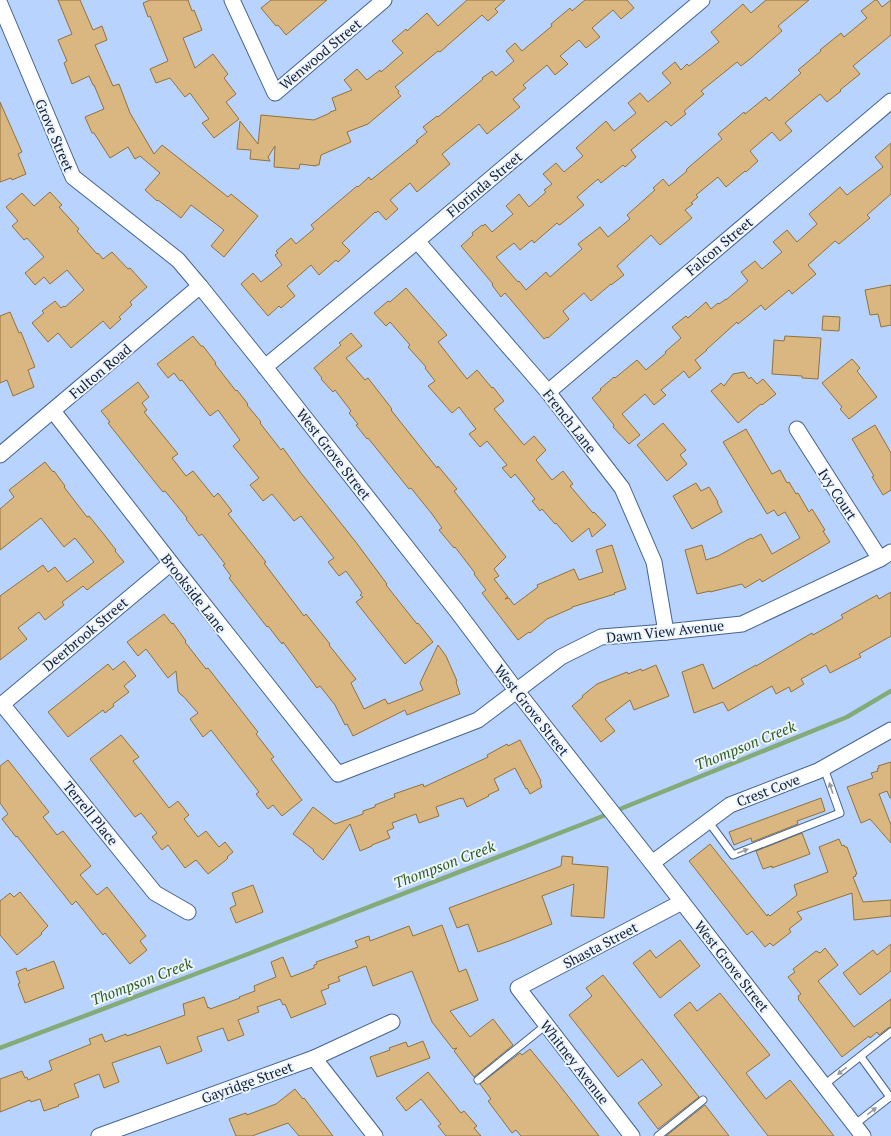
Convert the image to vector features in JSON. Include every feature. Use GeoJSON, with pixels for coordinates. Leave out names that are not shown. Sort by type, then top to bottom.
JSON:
{"type":"FeatureCollection","features":[{"type":"Feature","properties":{"kind":"street","name":"Wenwood Street"},"geometry":{"type":"LineString","coordinates":[[232,0],[275,93],[384,0]]}},
{"type":"Feature","properties":{"kind":"street","name":"Florinda Street"},"geometry":{"type":"LineString","coordinates":[[265,367],[417,241],[702,0]]}},
{"type":"Feature","properties":{"kind":"street","name":"Grove Street"},"geometry":{"type":"LineString","coordinates":[[0,4],[73,177],[178,260],[200,286]]}},
{"type":"Feature","properties":{"kind":"street","name":"Falcon Street"},"geometry":{"type":"LineString","coordinates":[[548,392],[891,101]]}},
{"type":"Feature","properties":{"kind":"street","name":"French Lane"},"geometry":{"type":"LineString","coordinates":[[417,241],[548,392],[622,488],[654,562],[666,632]]}},
{"type":"Feature","properties":{"kind":"street","name":"West Grove Street"},"geometry":{"type":"LineString","coordinates":[[200,286],[456,610],[516,690],[859,1130]]}},
{"type":"Feature","properties":{"kind":"street","name":"Fulton Road"},"geometry":{"type":"LineString","coordinates":[[0,455],[200,286]]}},
{"type":"Feature","properties":{"kind":"street","name":"Brookside Lane"},"geometry":{"type":"LineString","coordinates":[[53,411],[170,563],[338,774]]}},
{"type":"Feature","properties":{"kind":"street","name":"Ivy Court"},"geometry":{"type":"LineString","coordinates":[[797,429],[885,556]]}},
{"type":"Feature","properties":{"kind":"street","name":"Dawn View Avenue"},"geometry":{"type":"LineString","coordinates":[[338,774],[478,720],[561,657],[601,637],[742,624],[885,556]]}},
{"type":"Feature","properties":{"kind":"street","name":"Deerbrook Street"},"geometry":{"type":"LineString","coordinates":[[1,705],[170,563]]}},
{"type":"Feature","properties":{"kind":"street","name":"Terrell Place"},"geometry":{"type":"LineString","coordinates":[[1,705],[155,893],[188,912]]}},
{"type":"Feature","properties":{"kind":"street","name":"Crest Cove"},"geometry":{"type":"LineString","coordinates":[[652,863],[730,805],[818,771],[891,730]]}},
{"type":"Feature","properties":{"kind":"street","name":"Shasta Street"},"geometry":{"type":"LineString","coordinates":[[518,988],[682,902]]}},
{"type":"Feature","properties":{"kind":"street","name":"Whitney Avenue"},"geometry":{"type":"LineString","coordinates":[[518,988],[632,1136]]}},
{"type":"Feature","properties":{"kind":"street","name":"Gayridge Street"},"geometry":{"type":"LineString","coordinates":[[98,1136],[314,1058],[392,1022]]}},
{"type":"Feature","properties":{"kind":"street"},"geometry":{"type":"LineString","coordinates":[[314,1058],[375,1136]]}},
{"type":"Feature","properties":{"kind":"lane"},"geometry":{"type":"LineString","coordinates":[[708,822],[733,855],[840,813],[824,768]]}},
{"type":"Feature","properties":{"kind":"lane"},"geometry":{"type":"LineString","coordinates":[[478,1080],[546,1025]]}},
{"type":"Feature","properties":{"kind":"lane"},"geometry":{"type":"LineString","coordinates":[[824,1085],[891,1032]]}},
{"type":"Feature","properties":{"kind":"lane"},"geometry":{"type":"LineString","coordinates":[[859,1130],[891,1097],[861,1057]]}},
{"type":"Feature","properties":{"kind":"lane"},"geometry":{"type":"LineString","coordinates":[[658,1136],[703,1100]]}},
{"type":"Feature","properties":{"kind":"building"},"geometry":{"type":"Polygon","coordinates":[[[58,0],[80,0],[93,30],[102,26],[107,40],[95,45],[113,86],[119,84],[130,113],[154,154],[162,145],[228,197],[231,194],[258,216],[224,257],[211,246],[224,230],[191,205],[181,218],[158,200],[157,201],[145,190],[160,173],[140,156],[135,159],[128,147],[110,158],[94,133],[92,133],[85,117],[104,109],[89,76],[72,84],[64,63],[67,61],[58,40],[72,34],[58,0]]]}},
{"type":"Feature","properties":{"kind":"building"},"geometry":{"type":"Polygon","coordinates":[[[150,0],[188,0],[192,11],[194,10],[202,30],[183,38],[195,68],[213,54],[228,74],[224,78],[236,94],[226,102],[239,119],[214,138],[202,123],[209,119],[190,93],[185,97],[170,78],[156,83],[150,69],[168,61],[150,16],[148,17],[143,3],[150,0]]]}},
{"type":"Feature","properties":{"kind":"building"},"geometry":{"type":"Polygon","coordinates":[[[271,0],[327,0],[286,35],[278,25],[276,26],[261,8],[271,0]]]}},
{"type":"Feature","properties":{"kind":"building"},"geometry":{"type":"Polygon","coordinates":[[[467,0],[505,0],[495,9],[498,12],[488,21],[482,15],[440,52],[438,51],[395,87],[401,96],[368,124],[347,132],[351,142],[321,155],[319,165],[300,164],[299,169],[274,167],[275,146],[268,157],[270,161],[250,159],[251,150],[237,149],[240,121],[258,144],[261,115],[314,120],[336,110],[332,98],[352,90],[344,80],[357,69],[367,80],[380,70],[381,72],[403,53],[392,41],[406,29],[407,31],[427,13],[438,26],[467,0]]]}},
{"type":"Feature","properties":{"kind":"building"},"geometry":{"type":"Polygon","coordinates":[[[585,0],[627,0],[634,8],[621,19],[613,10],[592,28],[600,37],[586,48],[579,40],[560,56],[568,64],[555,75],[547,65],[523,85],[526,88],[513,99],[520,107],[487,134],[479,124],[442,154],[450,164],[417,192],[410,183],[390,200],[398,209],[386,220],[378,211],[376,213],[375,212],[342,243],[350,251],[338,262],[336,260],[319,275],[311,265],[287,286],[295,296],[281,308],[279,306],[268,316],[241,284],[253,273],[261,282],[282,265],[275,255],[278,253],[276,251],[291,238],[296,244],[314,229],[311,225],[357,186],[358,187],[369,177],[371,180],[418,142],[416,141],[427,132],[423,127],[437,116],[438,117],[483,79],[482,78],[492,71],[496,76],[514,61],[506,51],[515,43],[522,51],[552,26],[551,24],[570,8],[572,11],[585,0]]]}},
{"type":"Feature","properties":{"kind":"building"},"geometry":{"type":"Polygon","coordinates":[[[766,0],[809,0],[778,26],[782,31],[750,59],[741,66],[737,62],[701,91],[704,94],[684,111],[686,114],[671,126],[666,121],[631,150],[636,157],[625,167],[623,165],[601,183],[598,179],[577,197],[584,205],[561,224],[559,225],[557,223],[534,243],[532,240],[520,250],[514,243],[496,257],[526,290],[546,272],[550,277],[582,249],[578,244],[600,227],[608,237],[630,219],[627,215],[655,190],[653,188],[663,179],[669,186],[722,139],[718,134],[744,112],[745,114],[766,97],[769,101],[801,73],[798,70],[821,51],[820,50],[841,33],[844,37],[867,18],[861,11],[875,0],[877,0],[882,7],[891,0],[891,35],[853,66],[860,74],[840,90],[841,91],[827,102],[820,94],[785,123],[792,131],[780,141],[772,132],[750,151],[758,161],[726,187],[718,177],[696,195],[698,197],[691,203],[693,204],[685,210],[692,218],[660,245],[651,235],[617,266],[624,275],[591,301],[584,293],[563,311],[569,319],[548,338],[547,337],[544,339],[505,293],[501,297],[492,285],[493,284],[461,246],[473,235],[472,233],[482,225],[483,226],[485,224],[492,232],[513,214],[506,206],[519,194],[529,207],[546,192],[544,190],[552,184],[543,174],[556,163],[564,172],[583,156],[576,148],[606,121],[614,131],[636,113],[628,103],[640,93],[648,102],[671,83],[662,73],[675,62],[681,70],[687,64],[689,66],[719,42],[711,32],[743,4],[751,13],[766,0]]]}},
{"type":"Feature","properties":{"kind":"building"},"geometry":{"type":"Polygon","coordinates":[[[0,102],[22,152],[18,154],[26,174],[12,180],[11,178],[0,182],[0,102]]]}},
{"type":"Feature","properties":{"kind":"building"},"geometry":{"type":"Polygon","coordinates":[[[891,143],[891,194],[867,215],[870,218],[839,244],[835,241],[808,265],[816,274],[792,294],[789,290],[765,310],[761,305],[738,324],[737,322],[695,360],[701,368],[689,378],[684,371],[661,390],[666,395],[654,405],[645,394],[622,414],[640,435],[629,444],[613,427],[614,425],[592,398],[614,377],[615,378],[637,360],[646,370],[666,353],[665,352],[681,338],[672,327],[686,316],[688,318],[706,302],[711,309],[718,303],[719,304],[726,300],[748,281],[741,272],[755,261],[762,269],[782,252],[773,242],[787,230],[797,242],[817,224],[809,214],[840,187],[847,195],[883,167],[875,157],[891,143]]]}},
{"type":"Feature","properties":{"kind":"building"},"geometry":{"type":"Polygon","coordinates":[[[50,192],[62,205],[59,207],[79,229],[77,231],[97,254],[98,253],[103,259],[112,252],[128,269],[130,268],[147,287],[130,302],[132,305],[119,317],[121,319],[110,329],[103,321],[71,348],[58,333],[48,342],[32,323],[44,313],[42,311],[55,301],[61,308],[64,306],[65,307],[84,290],[67,270],[50,284],[44,277],[35,285],[25,273],[44,257],[27,238],[24,240],[12,226],[18,221],[6,207],[22,193],[34,206],[50,192]]]}},
{"type":"Feature","properties":{"kind":"building"},"geometry":{"type":"Polygon","coordinates":[[[891,285],[891,325],[881,327],[878,314],[870,315],[865,290],[891,285]]]}},
{"type":"Feature","properties":{"kind":"building"},"geometry":{"type":"Polygon","coordinates":[[[406,288],[447,335],[438,342],[467,379],[477,370],[504,401],[494,409],[524,445],[534,436],[546,450],[536,460],[552,480],[563,471],[573,484],[570,486],[593,513],[594,512],[606,525],[592,537],[589,528],[572,542],[542,509],[540,511],[532,501],[535,499],[515,474],[511,478],[502,468],[507,465],[487,441],[480,447],[469,434],[476,429],[459,407],[452,413],[428,386],[435,381],[425,368],[426,367],[408,347],[410,345],[390,322],[386,326],[374,313],[406,288]]]}},
{"type":"Feature","properties":{"kind":"building"},"geometry":{"type":"Polygon","coordinates":[[[10,312],[19,333],[21,332],[35,367],[28,370],[34,387],[13,396],[7,380],[0,383],[0,316],[10,312]]]}},
{"type":"Feature","properties":{"kind":"building"},"geometry":{"type":"Polygon","coordinates":[[[823,316],[840,317],[839,331],[822,330],[823,316]]]}},
{"type":"Feature","properties":{"kind":"building"},"geometry":{"type":"Polygon","coordinates":[[[351,333],[362,346],[346,358],[365,380],[368,378],[392,409],[391,410],[437,468],[438,466],[457,489],[454,491],[506,557],[494,569],[499,576],[494,579],[508,597],[505,599],[509,598],[514,605],[538,587],[537,585],[574,569],[579,580],[603,572],[596,550],[612,545],[626,589],[614,593],[615,594],[572,607],[547,619],[530,633],[529,632],[518,640],[482,593],[486,590],[474,574],[475,573],[455,547],[454,548],[439,530],[442,528],[432,514],[411,488],[409,489],[368,438],[367,439],[349,413],[351,411],[335,390],[333,392],[321,379],[322,378],[314,368],[341,345],[339,343],[351,333]]]}},
{"type":"Feature","properties":{"kind":"building"},"geometry":{"type":"Polygon","coordinates":[[[193,336],[201,346],[203,346],[216,363],[215,364],[248,404],[247,405],[281,450],[283,448],[355,541],[387,584],[386,585],[433,642],[405,664],[356,602],[363,597],[360,595],[362,593],[346,571],[339,576],[328,562],[334,558],[301,516],[294,521],[272,494],[263,501],[250,485],[259,478],[233,446],[240,440],[218,410],[210,416],[182,380],[180,381],[174,373],[168,378],[157,364],[193,336]]]}},
{"type":"Feature","properties":{"kind":"building"},"geometry":{"type":"Polygon","coordinates":[[[785,336],[821,338],[818,379],[802,378],[802,376],[772,374],[774,340],[784,341],[785,336]]]}},
{"type":"Feature","properties":{"kind":"building"},"geometry":{"type":"Polygon","coordinates":[[[852,359],[860,368],[857,371],[877,397],[849,419],[840,409],[842,407],[822,383],[852,359]]]}},
{"type":"Feature","properties":{"kind":"building"},"geometry":{"type":"Polygon","coordinates":[[[744,372],[749,379],[751,377],[757,384],[763,379],[776,394],[738,423],[711,391],[721,383],[724,386],[733,374],[744,372]]]}},
{"type":"Feature","properties":{"kind":"building"},"geometry":{"type":"Polygon","coordinates":[[[138,382],[149,397],[142,403],[147,410],[144,412],[178,454],[172,458],[186,476],[193,471],[214,497],[218,493],[232,511],[228,514],[266,562],[264,563],[304,616],[306,614],[356,679],[351,683],[364,709],[385,699],[388,704],[423,690],[420,683],[438,645],[446,656],[457,681],[460,694],[407,715],[405,710],[353,736],[347,724],[345,725],[335,705],[320,686],[317,688],[283,642],[282,644],[268,626],[267,627],[229,578],[231,576],[223,565],[225,564],[202,534],[199,536],[186,519],[187,518],[165,491],[163,492],[108,423],[110,422],[101,411],[138,382]]]}},
{"type":"Feature","properties":{"kind":"building"},"geometry":{"type":"Polygon","coordinates":[[[663,423],[686,450],[680,455],[687,464],[667,481],[637,445],[663,423]]]}},
{"type":"Feature","properties":{"kind":"building"},"geometry":{"type":"Polygon","coordinates":[[[875,425],[891,453],[891,490],[883,495],[872,477],[874,476],[852,439],[875,425]]]}},
{"type":"Feature","properties":{"kind":"building"},"geometry":{"type":"Polygon","coordinates":[[[746,429],[772,474],[780,470],[787,483],[789,482],[796,494],[798,493],[809,512],[812,509],[825,530],[823,531],[830,542],[762,582],[760,579],[745,588],[742,584],[697,594],[685,550],[702,545],[706,560],[718,556],[761,534],[772,554],[800,538],[785,512],[778,516],[774,510],[767,514],[723,442],[746,429]]]}},
{"type":"Feature","properties":{"kind":"building"},"geometry":{"type":"Polygon","coordinates":[[[45,462],[53,472],[54,471],[65,486],[64,487],[87,517],[89,516],[124,562],[87,590],[83,586],[62,602],[64,605],[45,620],[39,612],[18,628],[27,639],[0,660],[0,596],[43,565],[48,572],[55,567],[67,582],[94,562],[75,538],[64,547],[41,518],[0,550],[0,509],[14,497],[9,490],[45,462]]]}},
{"type":"Feature","properties":{"kind":"building"},"geometry":{"type":"Polygon","coordinates":[[[696,483],[701,491],[709,487],[722,512],[692,529],[673,496],[696,483]]]}},
{"type":"Feature","properties":{"kind":"building"},"geometry":{"type":"Polygon","coordinates":[[[891,592],[891,636],[859,654],[861,657],[830,673],[826,665],[801,679],[804,684],[791,692],[789,687],[776,694],[772,686],[728,711],[723,702],[694,713],[682,672],[703,664],[713,689],[812,633],[813,635],[843,618],[841,615],[877,595],[879,599],[891,592]]]}},
{"type":"Feature","properties":{"kind":"building"},"geometry":{"type":"Polygon","coordinates":[[[164,614],[172,624],[173,623],[186,641],[185,642],[206,669],[208,668],[258,732],[256,734],[274,757],[271,759],[302,800],[282,816],[273,805],[268,809],[256,794],[259,792],[211,730],[203,737],[190,719],[198,713],[178,691],[176,671],[168,678],[146,649],[138,656],[127,642],[164,614]]]}},
{"type":"Feature","properties":{"kind":"building"},"geometry":{"type":"Polygon","coordinates":[[[124,661],[136,676],[124,686],[129,692],[113,704],[114,706],[105,713],[103,710],[68,737],[48,712],[108,664],[113,670],[124,661]]]}},
{"type":"Feature","properties":{"kind":"building"},"geometry":{"type":"Polygon","coordinates":[[[656,665],[669,696],[634,710],[630,700],[605,719],[615,731],[601,742],[572,706],[597,684],[627,672],[628,674],[641,669],[642,671],[656,665]]]}},
{"type":"Feature","properties":{"kind":"building"},"geometry":{"type":"Polygon","coordinates":[[[121,735],[139,757],[133,761],[169,808],[178,801],[189,815],[184,819],[198,837],[206,831],[219,847],[225,842],[233,852],[227,857],[228,858],[226,860],[208,874],[196,860],[185,868],[168,845],[162,850],[152,837],[157,833],[141,813],[135,817],[90,759],[121,735]]]}},
{"type":"Feature","properties":{"kind":"building"},"geometry":{"type":"Polygon","coordinates":[[[520,740],[541,781],[542,787],[530,794],[515,768],[494,779],[499,790],[488,795],[489,796],[467,807],[463,798],[461,798],[436,807],[439,816],[419,823],[416,814],[392,823],[394,828],[387,831],[390,838],[360,851],[350,824],[323,860],[313,851],[314,850],[293,834],[313,807],[335,824],[363,814],[363,811],[395,797],[394,794],[423,784],[424,787],[488,757],[487,755],[507,744],[508,746],[520,740]]]}},
{"type":"Feature","properties":{"kind":"building"},"geometry":{"type":"Polygon","coordinates":[[[8,760],[49,812],[43,817],[57,835],[63,831],[91,866],[80,875],[97,895],[107,887],[146,936],[140,941],[147,950],[130,964],[105,933],[103,935],[76,901],[72,905],[2,819],[8,814],[0,803],[0,766],[8,760]]]}},
{"type":"Feature","properties":{"kind":"building"},"geometry":{"type":"Polygon","coordinates":[[[891,762],[891,798],[887,791],[879,794],[891,825],[891,843],[870,819],[861,823],[847,787],[873,778],[871,773],[878,771],[878,766],[891,762]]]}},
{"type":"Feature","properties":{"kind":"building"},"geometry":{"type":"Polygon","coordinates":[[[821,798],[825,811],[797,821],[798,824],[752,842],[751,838],[734,845],[729,832],[821,798]]]}},
{"type":"Feature","properties":{"kind":"building"},"geometry":{"type":"Polygon","coordinates":[[[802,833],[810,854],[772,868],[772,866],[763,869],[756,851],[802,833]]]}},
{"type":"Feature","properties":{"kind":"building"},"geometry":{"type":"Polygon","coordinates":[[[839,839],[842,846],[844,845],[847,847],[857,874],[853,877],[863,902],[891,900],[891,916],[854,920],[852,893],[797,912],[802,919],[789,929],[791,932],[773,946],[770,943],[765,947],[752,931],[747,935],[689,861],[710,844],[767,916],[768,914],[770,916],[797,895],[794,885],[828,872],[819,847],[839,839]]]}},
{"type":"Feature","properties":{"kind":"building"},"geometry":{"type":"Polygon","coordinates":[[[562,856],[573,857],[572,864],[608,867],[604,918],[571,916],[574,884],[542,896],[552,924],[478,952],[468,924],[457,928],[449,908],[561,866],[562,856]]]}},
{"type":"Feature","properties":{"kind":"building"},"geometry":{"type":"Polygon","coordinates":[[[253,885],[263,912],[236,923],[230,908],[236,905],[232,893],[253,885]]]}},
{"type":"Feature","properties":{"kind":"building"},"geometry":{"type":"Polygon","coordinates":[[[20,892],[48,926],[41,933],[42,934],[17,955],[0,935],[0,901],[10,893],[14,897],[20,892]]]}},
{"type":"Feature","properties":{"kind":"building"},"geometry":{"type":"Polygon","coordinates":[[[442,925],[459,972],[466,969],[478,1000],[450,1011],[470,1037],[493,1019],[513,1045],[474,1077],[454,1051],[457,1048],[453,1049],[432,1022],[412,971],[373,986],[366,966],[338,977],[340,981],[328,985],[329,988],[321,991],[326,1004],[291,1018],[285,1004],[283,1005],[280,999],[257,1007],[259,1012],[238,1020],[244,1035],[228,1041],[223,1028],[197,1037],[202,1051],[167,1064],[160,1046],[112,1063],[119,1082],[104,1088],[99,1074],[74,1084],[79,1097],[58,1105],[59,1106],[44,1111],[40,1099],[31,1102],[30,1100],[0,1112],[0,1079],[22,1071],[25,1078],[27,1077],[28,1080],[52,1070],[49,1061],[91,1044],[89,1039],[102,1034],[105,1042],[126,1034],[127,1036],[185,1015],[183,1004],[204,997],[208,1008],[209,1007],[210,1009],[240,998],[239,997],[255,991],[254,986],[276,977],[271,962],[283,957],[291,977],[314,968],[314,965],[317,964],[316,962],[358,947],[355,941],[369,936],[370,941],[409,926],[413,936],[442,925]]]}},
{"type":"Feature","properties":{"kind":"building"},"geometry":{"type":"Polygon","coordinates":[[[680,940],[700,966],[660,998],[633,963],[650,950],[656,958],[680,940]]]}},
{"type":"Feature","properties":{"kind":"building"},"geometry":{"type":"Polygon","coordinates":[[[891,944],[891,971],[860,995],[843,973],[873,950],[877,955],[891,944]]]}},
{"type":"Feature","properties":{"kind":"building"},"geometry":{"type":"Polygon","coordinates":[[[825,948],[838,965],[818,981],[854,1027],[891,999],[891,1027],[879,1035],[877,1032],[870,1038],[869,1036],[842,1057],[798,999],[798,996],[801,994],[788,977],[795,972],[793,969],[816,951],[820,953],[825,948]]]}},
{"type":"Feature","properties":{"kind":"building"},"geometry":{"type":"Polygon","coordinates":[[[54,961],[64,988],[25,1003],[18,984],[20,983],[16,972],[26,968],[27,971],[54,961]]]}},
{"type":"Feature","properties":{"kind":"building"},"geometry":{"type":"Polygon","coordinates":[[[603,975],[699,1097],[658,1129],[638,1103],[662,1085],[642,1059],[618,1077],[569,1015],[592,996],[586,988],[603,975]]]}},
{"type":"Feature","properties":{"kind":"building"},"geometry":{"type":"Polygon","coordinates":[[[720,993],[770,1055],[746,1073],[766,1099],[790,1080],[834,1136],[768,1136],[674,1015],[690,1002],[697,1011],[720,993]]]}},
{"type":"Feature","properties":{"kind":"building"},"geometry":{"type":"Polygon","coordinates":[[[423,1041],[430,1058],[377,1077],[370,1057],[390,1050],[389,1048],[406,1042],[408,1047],[423,1041]]]}},
{"type":"Feature","properties":{"kind":"building"},"geometry":{"type":"Polygon","coordinates":[[[530,1049],[599,1136],[521,1136],[516,1130],[512,1133],[488,1101],[491,1099],[480,1084],[520,1053],[522,1055],[530,1049]]]}},
{"type":"Feature","properties":{"kind":"building"},"geometry":{"type":"Polygon","coordinates":[[[428,1072],[461,1113],[464,1111],[477,1126],[474,1128],[481,1136],[446,1136],[438,1126],[441,1124],[421,1099],[406,1111],[396,1098],[428,1072]]]}},
{"type":"Feature","properties":{"kind":"building"},"geometry":{"type":"Polygon","coordinates":[[[295,1089],[303,1099],[304,1098],[333,1136],[299,1136],[288,1123],[252,1136],[236,1136],[229,1119],[246,1113],[247,1115],[276,1104],[295,1089]]]}},
{"type":"Feature","properties":{"kind":"building"},"geometry":{"type":"Polygon","coordinates":[[[705,1105],[729,1136],[666,1136],[705,1105]]]}},
{"type":"Feature","properties":{"kind":"waterway","name":"Thompson Creek"},"geometry":{"type":"LineString","coordinates":[[0,1048],[235,959],[588,822],[847,717],[891,691]]}}]}
